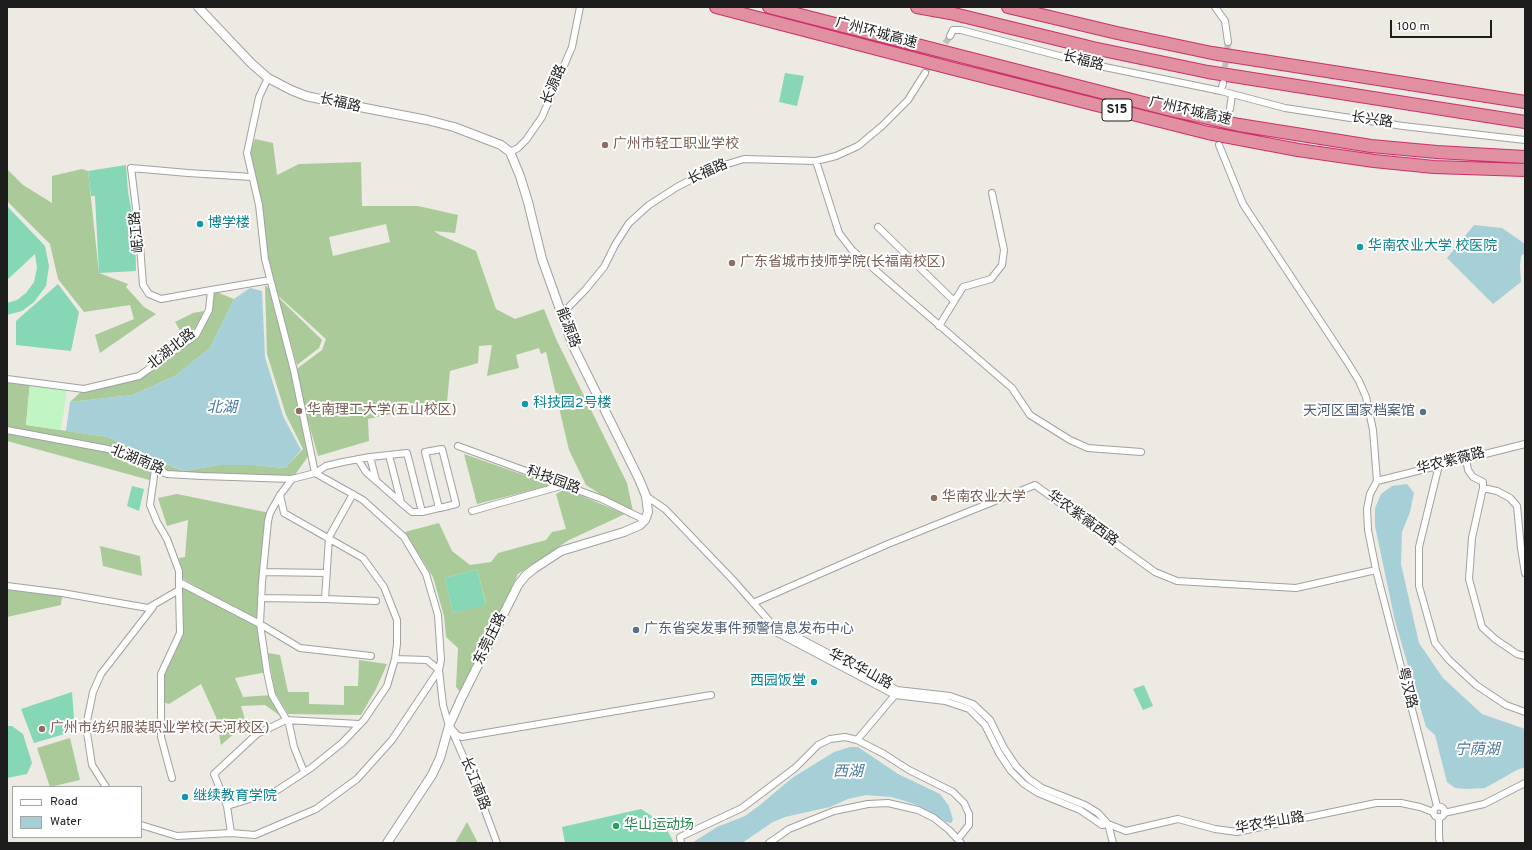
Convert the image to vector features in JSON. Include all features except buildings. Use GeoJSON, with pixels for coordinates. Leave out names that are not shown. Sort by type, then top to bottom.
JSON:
{"type":"FeatureCollection","features":[{"type":"Feature","properties":{"kind":"highway","name":"广州环城高速"},"geometry":{"type":"LineString","coordinates":[[716,7],[1208,133],[1298,150],[1374,161],[1434,167],[1525,170]]}},
{"type":"Feature","properties":{"kind":"highway","name":"广州环城高速"},"geometry":{"type":"LineString","coordinates":[[769,7],[1171,110],[1239,125],[1338,142],[1379,147],[1525,157]]}},
{"type":"Feature","properties":{"kind":"highway"},"geometry":{"type":"LineString","coordinates":[[917,7],[950,13],[1093,48],[1208,72],[1525,122]]}},
{"type":"Feature","properties":{"kind":"highway"},"geometry":{"type":"LineString","coordinates":[[1008,7],[1117,33],[1212,53],[1525,102]]}},
{"type":"Feature","properties":{"kind":"street","name":"长福路"},"geometry":{"type":"LineString","coordinates":[[198,7],[241,54],[268,78],[291,90],[310,97],[454,127],[501,145],[510,152]]}},
{"type":"Feature","properties":{"kind":"street","name":"长源路"},"geometry":{"type":"LineString","coordinates":[[510,152],[518,148],[526,140],[542,117],[572,47],[580,7]]}},
{"type":"Feature","properties":{"kind":"street"},"geometry":{"type":"LineString","coordinates":[[1215,7],[1225,21],[1228,42]]}},
{"type":"Feature","properties":{"kind":"street","name":"长福路"},"geometry":{"type":"LineString","coordinates":[[950,36],[954,30],[961,30],[1090,64],[1221,91]]}},
{"type":"Feature","properties":{"kind":"street","name":"长福路"},"geometry":{"type":"LineString","coordinates":[[562,314],[586,289],[604,267],[615,245],[629,223],[649,205],[711,168],[744,159],[816,161],[836,156],[858,146],[882,126],[908,100],[925,73]]}},
{"type":"Feature","properties":{"kind":"street"},"geometry":{"type":"LineString","coordinates":[[268,78],[259,97],[247,153],[259,205],[265,259],[294,371],[315,473]]}},
{"type":"Feature","properties":{"kind":"street"},"geometry":{"type":"LineString","coordinates":[[1221,91],[1223,83]]}},
{"type":"Feature","properties":{"kind":"street","name":"长兴路"},"geometry":{"type":"LineString","coordinates":[[1221,91],[1285,108],[1402,126],[1525,140]]}},
{"type":"Feature","properties":{"kind":"street"},"geometry":{"type":"LineString","coordinates":[[1230,109],[1232,94]]}},
{"type":"Feature","properties":{"kind":"street"},"geometry":{"type":"LineString","coordinates":[[1219,145],[1247,211],[1359,381],[1366,397],[1373,430],[1377,481]]}},
{"type":"Feature","properties":{"kind":"street","name":"能源路"},"geometry":{"type":"LineString","coordinates":[[510,152],[520,176],[542,259],[573,346],[646,496]]}},
{"type":"Feature","properties":{"kind":"street"},"geometry":{"type":"LineString","coordinates":[[816,161],[839,233],[852,250],[1012,388],[1030,415],[1070,440],[1088,448],[1141,452]]}},
{"type":"Feature","properties":{"kind":"street","name":"岷江路"},"geometry":{"type":"LineString","coordinates":[[210,290],[161,299],[149,294],[143,285],[139,232],[131,168],[252,177]]}},
{"type":"Feature","properties":{"kind":"street"},"geometry":{"type":"LineString","coordinates":[[939,326],[963,286],[991,279],[1002,265],[1004,250],[992,193]]}},
{"type":"Feature","properties":{"kind":"street"},"geometry":{"type":"LineString","coordinates":[[878,227],[954,301]]}},
{"type":"Feature","properties":{"kind":"street"},"geometry":{"type":"LineString","coordinates":[[210,290],[270,280]]}},
{"type":"Feature","properties":{"kind":"street","name":"北湖北路"},"geometry":{"type":"LineString","coordinates":[[7,379],[84,389],[139,376],[196,335],[209,310],[210,290]]}},
{"type":"Feature","properties":{"kind":"street","name":"北湖南路"},"geometry":{"type":"LineString","coordinates":[[7,430],[108,449],[167,474],[174,475],[292,479],[315,473],[326,466],[370,457],[407,453],[422,512]]}},
{"type":"Feature","properties":{"kind":"street","name":"华农紫薇路"},"geometry":{"type":"LineString","coordinates":[[1377,481],[1525,444]]}},
{"type":"Feature","properties":{"kind":"street","name":"科技园路"},"geometry":{"type":"LineString","coordinates":[[458,446],[602,499],[645,520]]}},
{"type":"Feature","properties":{"kind":"street"},"geometry":{"type":"LineString","coordinates":[[358,459],[366,472],[401,503],[412,512],[422,512],[439,508],[456,504],[442,448],[425,452],[439,508]]}},
{"type":"Feature","properties":{"kind":"street"},"geometry":{"type":"LineString","coordinates":[[389,455],[401,503]]}},
{"type":"Feature","properties":{"kind":"street"},"geometry":{"type":"LineString","coordinates":[[370,457],[376,481]]}},
{"type":"Feature","properties":{"kind":"street"},"geometry":{"type":"LineString","coordinates":[[1466,459],[1468,470],[1474,477],[1483,482],[1472,538],[1470,579],[1482,627],[1495,639],[1518,654],[1525,656]]}},
{"type":"Feature","properties":{"kind":"street"},"geometry":{"type":"LineString","coordinates":[[1439,465],[1418,546],[1419,586],[1434,643],[1449,660],[1476,685],[1506,705],[1525,712]]}},
{"type":"Feature","properties":{"kind":"street"},"geometry":{"type":"LineString","coordinates":[[155,469],[150,505],[157,522],[167,539],[179,571],[180,633],[161,674],[161,737],[172,778]]}},
{"type":"Feature","properties":{"kind":"street","name":"长江南路"},"geometry":{"type":"LineString","coordinates":[[315,473],[363,500],[404,537],[426,574],[438,614],[441,660],[439,670],[443,705],[449,726],[475,784],[497,843]]}},
{"type":"Feature","properties":{"kind":"street"},"geometry":{"type":"LineString","coordinates":[[292,479],[280,495],[270,513],[268,521],[260,624],[267,672],[272,694],[289,724],[294,747],[304,772]]}},
{"type":"Feature","properties":{"kind":"street","name":"粤汉路"},"geometry":{"type":"LineString","coordinates":[[1377,481],[1370,494],[1367,509],[1368,530],[1376,570],[1435,809]]}},
{"type":"Feature","properties":{"kind":"street"},"geometry":{"type":"LineString","coordinates":[[472,511],[564,485]]}},
{"type":"Feature","properties":{"kind":"street","name":"华农紫薇西路"},"geometry":{"type":"LineString","coordinates":[[753,603],[888,544],[1035,485],[1155,572],[1177,581],[1296,588],[1376,570]]}},
{"type":"Feature","properties":{"kind":"street"},"geometry":{"type":"LineString","coordinates":[[1483,488],[1496,491],[1510,498],[1517,506],[1525,573]]}},
{"type":"Feature","properties":{"kind":"street"},"geometry":{"type":"LineString","coordinates":[[325,599],[329,537],[353,494]]}},
{"type":"Feature","properties":{"kind":"street"},"geometry":{"type":"LineString","coordinates":[[227,806],[276,791],[342,743],[360,724],[387,686],[395,659],[397,644],[397,620],[384,587],[363,558],[284,512],[280,495]]}},
{"type":"Feature","properties":{"kind":"street"},"geometry":{"type":"LineString","coordinates":[[645,520],[648,507],[646,496]]}},
{"type":"Feature","properties":{"kind":"street","name":"华农华山路"},"geometry":{"type":"LineString","coordinates":[[646,496],[665,509],[733,580],[770,626],[896,693],[950,696],[971,707],[990,720],[1012,760],[1029,779],[1042,788],[1085,805],[1098,813],[1108,824],[1126,831],[1178,820],[1215,829],[1237,832],[1376,803],[1401,803],[1435,809]]}},
{"type":"Feature","properties":{"kind":"street","name":"东莞庄路"},"geometry":{"type":"LineString","coordinates":[[387,843],[432,775],[440,758],[449,726],[513,594],[526,575],[561,551],[624,532],[634,528],[645,520]]}},
{"type":"Feature","properties":{"kind":"street"},"geometry":{"type":"LineString","coordinates":[[263,572],[327,573]]}},
{"type":"Feature","properties":{"kind":"street"},"geometry":{"type":"LineString","coordinates":[[179,582],[260,624],[300,648],[372,656]]}},
{"type":"Feature","properties":{"kind":"street"},"geometry":{"type":"LineString","coordinates":[[7,586],[62,593],[148,608],[179,590]]}},
{"type":"Feature","properties":{"kind":"street"},"geometry":{"type":"LineString","coordinates":[[261,598],[376,601]]}},
{"type":"Feature","properties":{"kind":"street"},"geometry":{"type":"LineString","coordinates":[[105,786],[92,765],[86,726],[93,692],[101,674],[155,604]]}},
{"type":"Feature","properties":{"kind":"street"},"geometry":{"type":"LineString","coordinates":[[142,825],[177,836],[231,833],[255,835],[316,809],[357,779],[392,740],[439,670],[427,660],[395,659]]}},
{"type":"Feature","properties":{"kind":"street"},"geometry":{"type":"LineString","coordinates":[[857,740],[896,693]]}},
{"type":"Feature","properties":{"kind":"street"},"geometry":{"type":"LineString","coordinates":[[449,726],[457,735],[462,737],[711,695]]}},
{"type":"Feature","properties":{"kind":"street"},"geometry":{"type":"LineString","coordinates":[[231,833],[227,806],[214,774],[256,734],[286,720],[360,724]]}},
{"type":"Feature","properties":{"kind":"street"},"geometry":{"type":"LineString","coordinates":[[681,843],[680,837],[742,808],[795,768],[818,745],[830,739],[845,737],[857,740],[884,754],[909,770],[952,792],[964,803],[969,814],[969,825],[960,841],[934,818],[918,810],[888,803],[868,804],[834,811],[789,830],[769,843]]}},
{"type":"Feature","properties":{"kind":"street"},"geometry":{"type":"LineString","coordinates":[[1439,817],[1444,813],[1484,804],[1525,783]]}},
{"type":"Feature","properties":{"kind":"street"},"geometry":{"type":"LineString","coordinates":[[1439,817],[1435,816],[1435,809],[1440,806],[1443,808],[1444,813]]}},
{"type":"Feature","properties":{"kind":"street"},"geometry":{"type":"LineString","coordinates":[[1439,817],[1440,843]]}},
{"type":"Feature","properties":{"kind":"street"},"geometry":{"type":"LineString","coordinates":[[1108,824],[1113,843]]}},
{"type":"Feature","properties":{"kind":"green space"},"geometry":{"type":"Polygon","coordinates":[[[785,73],[804,76],[797,106],[779,102],[785,73]]]}},
{"type":"Feature","properties":{"kind":"green space"},"geometry":{"type":"Polygon","coordinates":[[[255,139],[273,143],[277,175],[299,164],[361,162],[362,206],[418,206],[458,215],[455,233],[434,231],[476,251],[496,309],[515,319],[544,309],[556,339],[627,483],[634,516],[586,485],[569,450],[546,352],[541,354],[539,348],[516,355],[519,368],[487,376],[492,345],[479,346],[478,363],[450,371],[447,402],[368,419],[369,441],[318,456],[294,371],[322,350],[326,339],[274,292],[248,156],[255,139]],[[386,224],[329,237],[333,256],[390,242],[386,224]]]}},
{"type":"Feature","properties":{"kind":"green space"},"geometry":{"type":"Polygon","coordinates":[[[126,165],[128,192],[135,230],[136,271],[99,273],[95,196],[91,196],[88,171],[126,165]]]}},
{"type":"Feature","properties":{"kind":"green space"},"geometry":{"type":"Polygon","coordinates":[[[7,169],[23,185],[52,203],[52,176],[82,169],[88,171],[99,273],[128,284],[126,287],[144,307],[156,314],[100,353],[95,335],[134,319],[130,305],[84,312],[58,279],[50,244],[7,201],[7,169]]]}},
{"type":"Feature","properties":{"kind":"green space"},"geometry":{"type":"Polygon","coordinates":[[[7,206],[45,246],[49,266],[46,286],[34,302],[22,311],[7,315],[7,303],[17,300],[26,293],[34,282],[37,268],[35,254],[7,280],[7,206]]]}},
{"type":"Feature","properties":{"kind":"green space"},"geometry":{"type":"Polygon","coordinates":[[[58,284],[79,312],[71,351],[16,345],[16,321],[58,284]]]}},
{"type":"Feature","properties":{"kind":"green space"},"geometry":{"type":"Polygon","coordinates":[[[265,285],[277,296],[309,455],[292,479],[167,474],[155,469],[153,481],[7,441],[7,379],[30,382],[26,425],[108,437],[148,457],[184,471],[219,465],[253,465],[285,468],[303,449],[286,415],[267,354],[265,285]]]}},
{"type":"Feature","properties":{"kind":"green space"},"geometry":{"type":"Polygon","coordinates":[[[211,290],[234,299],[210,348],[175,376],[133,395],[70,402],[84,389],[139,376],[196,335],[207,313],[195,329],[184,337],[175,322],[193,313],[209,310],[211,290]]]}},
{"type":"Feature","properties":{"kind":"green space"},"geometry":{"type":"Polygon","coordinates":[[[278,297],[322,340],[319,348],[297,365],[278,297]]]}},
{"type":"Feature","properties":{"kind":"green space"},"geometry":{"type":"Polygon","coordinates":[[[30,384],[67,389],[61,430],[26,425],[30,384]]]}},
{"type":"Feature","properties":{"kind":"green space"},"geometry":{"type":"Polygon","coordinates":[[[464,454],[552,485],[477,504],[464,454]]]}},
{"type":"Feature","properties":{"kind":"green space"},"geometry":{"type":"Polygon","coordinates":[[[132,486],[144,489],[139,511],[127,506],[132,486]]]}},
{"type":"Feature","properties":{"kind":"green space"},"geometry":{"type":"Polygon","coordinates":[[[565,489],[625,514],[569,540],[518,574],[463,695],[456,687],[458,648],[446,637],[444,616],[433,577],[405,532],[439,523],[452,551],[470,565],[491,562],[498,553],[546,540],[552,532],[566,529],[556,494],[565,489]],[[477,569],[445,578],[453,613],[486,604],[477,569]]]}},
{"type":"Feature","properties":{"kind":"green space"},"geometry":{"type":"Polygon","coordinates":[[[177,494],[270,513],[260,624],[267,672],[235,678],[243,697],[272,695],[286,720],[265,705],[241,706],[246,723],[221,745],[216,717],[201,684],[169,704],[160,701],[161,674],[180,633],[179,582],[250,618],[183,579],[179,558],[185,557],[188,520],[167,526],[158,498],[177,494]]]}},
{"type":"Feature","properties":{"kind":"green space"},"geometry":{"type":"Polygon","coordinates":[[[100,546],[140,556],[142,576],[103,566],[100,546]]]}},
{"type":"Feature","properties":{"kind":"green space"},"geometry":{"type":"Polygon","coordinates":[[[477,569],[486,605],[453,613],[445,578],[477,569]]]}},
{"type":"Feature","properties":{"kind":"green space"},"geometry":{"type":"Polygon","coordinates":[[[7,589],[62,596],[61,605],[7,617],[7,589]]]}},
{"type":"Feature","properties":{"kind":"green space"},"geometry":{"type":"Polygon","coordinates":[[[268,653],[280,655],[288,692],[309,692],[309,704],[344,705],[344,686],[358,686],[359,660],[387,664],[376,689],[361,715],[288,714],[275,692],[268,653]]]}},
{"type":"Feature","properties":{"kind":"green space"},"geometry":{"type":"Polygon","coordinates":[[[1144,685],[1153,706],[1143,710],[1133,689],[1144,685]]]}},
{"type":"Feature","properties":{"kind":"green space"},"geometry":{"type":"Polygon","coordinates":[[[72,692],[75,731],[34,743],[21,709],[72,692]]]}},
{"type":"Feature","properties":{"kind":"green space"},"geometry":{"type":"Polygon","coordinates":[[[7,726],[12,726],[23,734],[32,763],[27,774],[7,778],[7,726]]]}},
{"type":"Feature","properties":{"kind":"green space"},"geometry":{"type":"Polygon","coordinates":[[[70,738],[80,780],[50,786],[37,748],[70,738]]]}},
{"type":"Feature","properties":{"kind":"green space","name":"华山运动场"},"geometry":{"type":"Polygon","coordinates":[[[641,809],[664,824],[674,843],[565,843],[562,827],[641,809]]]}},
{"type":"Feature","properties":{"kind":"green space"},"geometry":{"type":"Polygon","coordinates":[[[467,822],[478,843],[455,843],[467,822]]]}},
{"type":"Feature","properties":{"kind":"water"},"geometry":{"type":"Polygon","coordinates":[[[1474,225],[1502,228],[1525,244],[1525,253],[1521,256],[1521,282],[1493,304],[1447,258],[1474,225]]]}},
{"type":"Feature","properties":{"kind":"water","name":"北湖"},"geometry":{"type":"Polygon","coordinates":[[[250,288],[262,291],[265,357],[283,416],[301,450],[285,468],[253,465],[219,465],[185,471],[148,457],[108,437],[66,431],[70,402],[133,395],[175,376],[210,348],[234,299],[250,288]]]}},
{"type":"Feature","properties":{"kind":"water","name":"宁荫湖"},"geometry":{"type":"Polygon","coordinates":[[[1407,484],[1414,493],[1410,512],[1402,532],[1401,564],[1419,643],[1443,678],[1482,714],[1525,729],[1525,767],[1485,788],[1455,788],[1447,782],[1435,735],[1426,727],[1395,621],[1375,526],[1375,508],[1381,494],[1392,486],[1407,484]]]}},
{"type":"Feature","properties":{"kind":"water","name":"西湖"},"geometry":{"type":"Polygon","coordinates":[[[850,747],[858,747],[898,774],[940,794],[949,806],[953,820],[951,823],[946,822],[917,805],[902,800],[891,797],[866,795],[848,799],[830,807],[785,817],[773,822],[742,843],[692,843],[717,827],[745,816],[792,778],[834,752],[850,747]]]}},
{"type":"Feature","properties":{"kind":"tunnel"},"geometry":{"type":"LineString","coordinates":[[925,73],[950,36]]}},
{"type":"Feature","properties":{"kind":"tunnel"},"geometry":{"type":"LineString","coordinates":[[1224,76],[1228,42]]}},
{"type":"Feature","properties":{"kind":"tunnel"},"geometry":{"type":"LineString","coordinates":[[1219,145],[1230,109]]}},
{"type":"Feature","properties":{"kind":"place","name":"广州市轻工职业学校"},"geometry":{"type":"Point","coordinates":[605,145]}},
{"type":"Feature","properties":{"kind":"place","name":"博学楼"},"geometry":{"type":"Point","coordinates":[200,224]}},
{"type":"Feature","properties":{"kind":"place","name":"华南农业大学 校医院"},"geometry":{"type":"Point","coordinates":[1360,247]}},
{"type":"Feature","properties":{"kind":"place","name":"广东省城市技师学院(长福南校区)"},"geometry":{"type":"Point","coordinates":[732,263]}},
{"type":"Feature","properties":{"kind":"place","name":"科技园2号楼"},"geometry":{"type":"Point","coordinates":[525,404]}},
{"type":"Feature","properties":{"kind":"place","name":"华南理工大学(五山校区)"},"geometry":{"type":"Point","coordinates":[299,411]}},
{"type":"Feature","properties":{"kind":"place","name":"天河区国家档案馆"},"geometry":{"type":"Point","coordinates":[1423,412]}},
{"type":"Feature","properties":{"kind":"place","name":"华南农业大学"},"geometry":{"type":"Point","coordinates":[934,498]}},
{"type":"Feature","properties":{"kind":"place","name":"广东省突发事件预警信息发布中心"},"geometry":{"type":"Point","coordinates":[636,630]}},
{"type":"Feature","properties":{"kind":"place","name":"西园饭堂"},"geometry":{"type":"Point","coordinates":[814,682]}},
{"type":"Feature","properties":{"kind":"place","name":"广州市纺织服装职业学校(天河校区)"},"geometry":{"type":"Point","coordinates":[42,729]}},
{"type":"Feature","properties":{"kind":"place","name":"继续教育学院"},"geometry":{"type":"Point","coordinates":[185,797]}},
{"type":"Feature","properties":{"kind":"place","name":"华山运动场"},"geometry":{"type":"Point","coordinates":[616,826]}}]}
